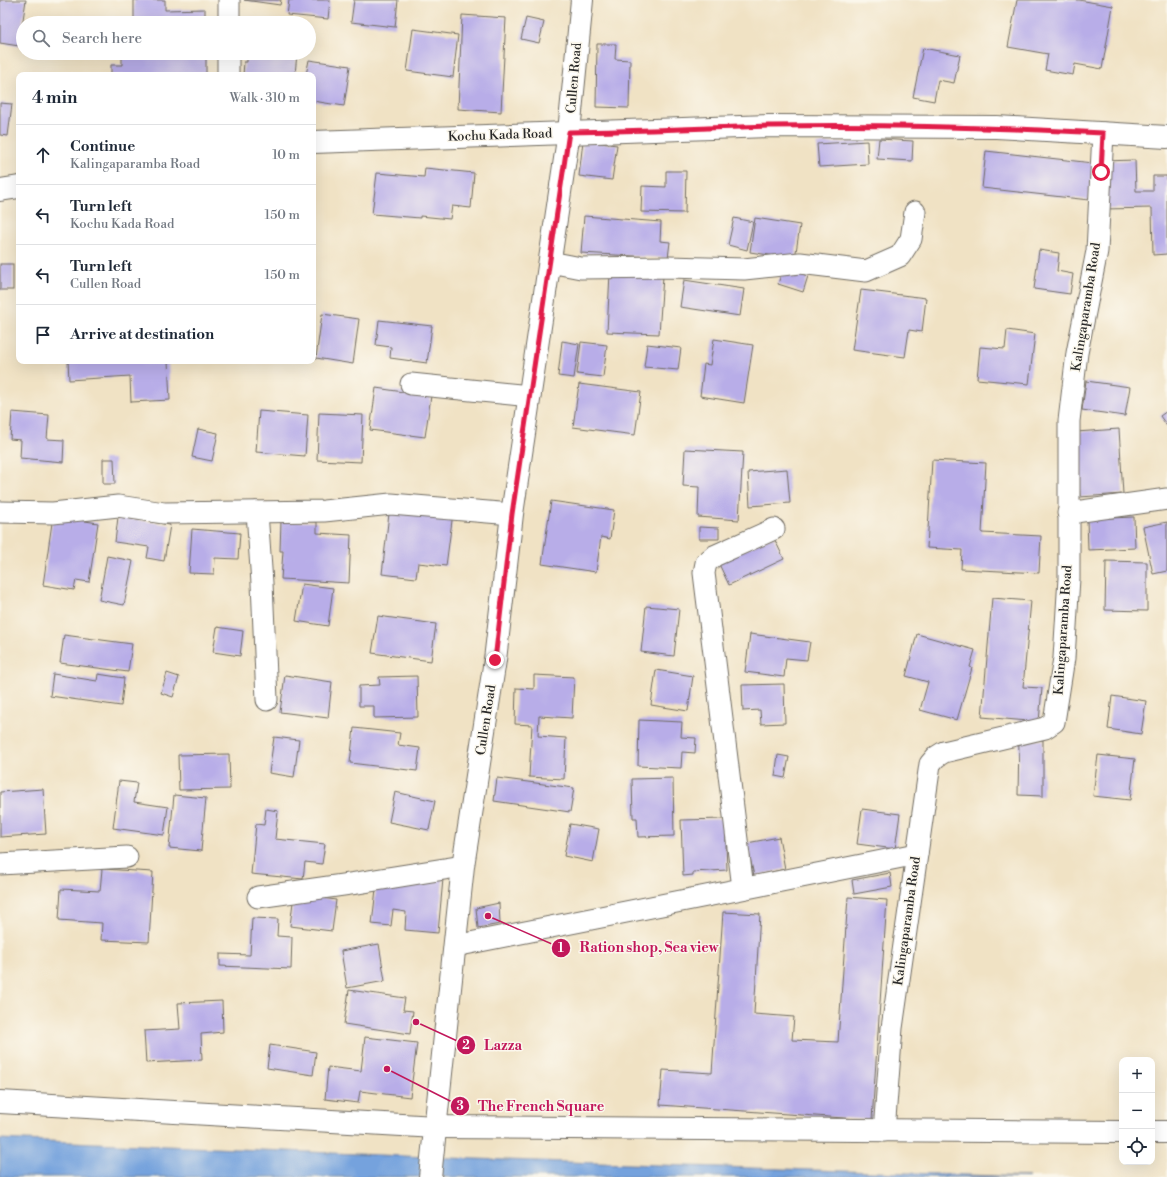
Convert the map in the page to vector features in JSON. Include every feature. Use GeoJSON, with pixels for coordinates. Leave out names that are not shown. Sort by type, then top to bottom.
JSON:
{"type":"FeatureCollection","features":[{"type":"Feature","properties":{"kind":"main road","name":"Cullen Road"},"geometry":{"type":"LineString","coordinates":[[430,1177],[463,866],[495,660],[512,514],[569,132],[582,0]]}},
{"type":"Feature","properties":{"kind":"main road","name":"Kochu Kada Road"},"geometry":{"type":"LineString","coordinates":[[316,142],[769,126],[996,127],[1167,137]]}},
{"type":"Feature","properties":{"kind":"main road"},"geometry":{"type":"LineString","coordinates":[[0,190],[16,187]]}},
{"type":"Feature","properties":{"kind":"main road"},"geometry":{"type":"LineString","coordinates":[[0,1102],[436,1129],[1119,1132]]}},
{"type":"Feature","properties":{"kind":"main road"},"geometry":{"type":"LineString","coordinates":[[1155,1132],[1167,1132]]}},
{"type":"Feature","properties":{"kind":"street"},"geometry":{"type":"LineString","coordinates":[[229,16],[230,0]]}},
{"type":"Feature","properties":{"kind":"street"},"geometry":{"type":"LineString","coordinates":[[228,60],[228,72]]}},
{"type":"Feature","properties":{"kind":"street","name":"Kalingaparamba Road"},"geometry":{"type":"LineString","coordinates":[[884,1131],[892,1028],[930,764],[936,757],[944,752],[1045,728],[1054,722],[1064,658],[1069,578],[1069,421],[1077,353],[1097,251],[1103,133]]}},
{"type":"Feature","properties":{"kind":"street"},"geometry":{"type":"LineString","coordinates":[[550,262],[581,268],[668,267],[744,269],[800,263],[866,271],[900,256],[911,238],[915,212]]}},
{"type":"Feature","properties":{"kind":"street"},"geometry":{"type":"LineString","coordinates":[[411,384],[530,396]]}},
{"type":"Feature","properties":{"kind":"street"},"geometry":{"type":"LineString","coordinates":[[1068,513],[1167,499]]}},
{"type":"Feature","properties":{"kind":"street"},"geometry":{"type":"LineString","coordinates":[[0,512],[53,513],[118,506],[164,514],[324,511],[391,504],[512,514]]}},
{"type":"Feature","properties":{"kind":"street"},"geometry":{"type":"LineString","coordinates":[[257,512],[262,583],[267,700]]}},
{"type":"Feature","properties":{"kind":"street"},"geometry":{"type":"LineString","coordinates":[[743,888],[704,573],[706,563],[714,556],[774,529]]}},
{"type":"Feature","properties":{"kind":"street"},"geometry":{"type":"LineString","coordinates":[[455,946],[916,854]]}},
{"type":"Feature","properties":{"kind":"street"},"geometry":{"type":"LineString","coordinates":[[0,864],[127,857]]}},
{"type":"Feature","properties":{"kind":"street"},"geometry":{"type":"LineString","coordinates":[[258,897],[463,866]]}},
{"type":"Feature","properties":{"kind":"water"},"geometry":{"type":"Polygon","coordinates":[[[0,1139],[475,1159],[1029,1177],[0,1177],[0,1139]]]}},
{"type":"Feature","properties":{"kind":"building"},"geometry":{"type":"Polygon","coordinates":[[[0,0],[26,0],[24,16],[16,16],[16,46],[0,43],[0,0]]]}},
{"type":"Feature","properties":{"kind":"building"},"geometry":{"type":"Polygon","coordinates":[[[134,0],[165,0],[165,10],[205,9],[205,16],[134,16],[134,0]]]}},
{"type":"Feature","properties":{"kind":"building"},"geometry":{"type":"Polygon","coordinates":[[[244,0],[281,0],[280,5],[244,0]]]}},
{"type":"Feature","properties":{"kind":"building"},"geometry":{"type":"Polygon","coordinates":[[[289,0],[330,0],[328,19],[316,18],[316,16],[287,15],[289,0]]]}},
{"type":"Feature","properties":{"kind":"building"},"geometry":{"type":"Polygon","coordinates":[[[354,0],[398,0],[395,27],[351,22],[354,0]]]}},
{"type":"Feature","properties":{"kind":"building"},"geometry":{"type":"Polygon","coordinates":[[[1017,0],[1079,0],[1113,6],[1102,69],[1075,64],[1073,75],[1045,70],[1048,54],[1008,47],[1017,0]]]}},
{"type":"Feature","properties":{"kind":"building"},"geometry":{"type":"Polygon","coordinates":[[[462,15],[506,18],[501,112],[458,109],[462,15]]]}},
{"type":"Feature","properties":{"kind":"building"},"geometry":{"type":"Polygon","coordinates":[[[526,18],[544,22],[539,43],[521,39],[526,18]]]}},
{"type":"Feature","properties":{"kind":"building"},"geometry":{"type":"Polygon","coordinates":[[[413,29],[458,35],[453,77],[407,71],[413,29]]]}},
{"type":"Feature","properties":{"kind":"building"},"geometry":{"type":"Polygon","coordinates":[[[597,44],[616,44],[615,59],[630,60],[629,108],[596,107],[597,44]]]}},
{"type":"Feature","properties":{"kind":"building"},"geometry":{"type":"Polygon","coordinates":[[[923,48],[960,55],[954,83],[938,80],[934,101],[913,97],[923,48]]]}},
{"type":"Feature","properties":{"kind":"building"},"geometry":{"type":"Polygon","coordinates":[[[122,60],[206,60],[206,72],[111,72],[111,65],[122,65],[122,60]]]}},
{"type":"Feature","properties":{"kind":"building"},"geometry":{"type":"Polygon","coordinates":[[[247,60],[296,60],[295,72],[243,72],[244,62],[247,62],[247,60]]]}},
{"type":"Feature","properties":{"kind":"building"},"geometry":{"type":"Polygon","coordinates":[[[309,60],[350,66],[344,106],[316,101],[316,72],[307,72],[309,60]]]}},
{"type":"Feature","properties":{"kind":"building"},"geometry":{"type":"Polygon","coordinates":[[[0,103],[12,104],[8,136],[0,135],[0,103]]]}},
{"type":"Feature","properties":{"kind":"building"},"geometry":{"type":"Polygon","coordinates":[[[879,139],[913,141],[912,161],[877,159],[879,139]]]}},
{"type":"Feature","properties":{"kind":"building"},"geometry":{"type":"Polygon","coordinates":[[[583,141],[617,145],[612,180],[579,176],[583,141]]]}},
{"type":"Feature","properties":{"kind":"building"},"geometry":{"type":"Polygon","coordinates":[[[867,141],[868,164],[819,167],[817,144],[867,141]]]}},
{"type":"Feature","properties":{"kind":"building"},"geometry":{"type":"Polygon","coordinates":[[[986,151],[1093,163],[1089,200],[982,188],[986,151]]]}},
{"type":"Feature","properties":{"kind":"building"},"geometry":{"type":"Polygon","coordinates":[[[1135,160],[1136,191],[1153,191],[1153,176],[1167,176],[1167,254],[1153,255],[1152,208],[1105,209],[1104,161],[1135,160]]]}},
{"type":"Feature","properties":{"kind":"building"},"geometry":{"type":"Polygon","coordinates":[[[425,168],[474,173],[471,208],[452,206],[450,219],[372,214],[377,173],[424,177],[425,168]]]}},
{"type":"Feature","properties":{"kind":"building"},"geometry":{"type":"Polygon","coordinates":[[[666,171],[686,171],[685,213],[641,212],[642,186],[666,187],[666,171]]]}},
{"type":"Feature","properties":{"kind":"building"},"geometry":{"type":"Polygon","coordinates":[[[584,216],[661,222],[660,241],[670,242],[668,258],[581,253],[584,216]]]}},
{"type":"Feature","properties":{"kind":"building"},"geometry":{"type":"Polygon","coordinates":[[[734,218],[753,222],[747,250],[728,245],[734,218]]]}},
{"type":"Feature","properties":{"kind":"building"},"geometry":{"type":"Polygon","coordinates":[[[755,218],[800,225],[795,259],[750,252],[755,218]]]}},
{"type":"Feature","properties":{"kind":"building"},"geometry":{"type":"Polygon","coordinates":[[[1039,250],[1059,253],[1057,271],[1073,274],[1070,294],[1034,289],[1039,250]]]}},
{"type":"Feature","properties":{"kind":"building"},"geometry":{"type":"Polygon","coordinates":[[[0,264],[13,264],[13,290],[0,290],[0,264]]]}},
{"type":"Feature","properties":{"kind":"building"},"geometry":{"type":"Polygon","coordinates":[[[783,268],[808,276],[803,292],[778,284],[783,268]]]}},
{"type":"Feature","properties":{"kind":"building"},"geometry":{"type":"Polygon","coordinates":[[[610,273],[663,276],[659,334],[607,332],[610,273]]]}},
{"type":"Feature","properties":{"kind":"building"},"geometry":{"type":"Polygon","coordinates":[[[684,280],[744,289],[740,316],[680,307],[684,280]]]}},
{"type":"Feature","properties":{"kind":"building"},"geometry":{"type":"Polygon","coordinates":[[[861,290],[926,298],[922,332],[909,330],[905,357],[852,350],[861,290]]]}},
{"type":"Feature","properties":{"kind":"building"},"geometry":{"type":"Polygon","coordinates":[[[322,314],[359,319],[353,364],[316,358],[322,314]]]}},
{"type":"Feature","properties":{"kind":"building"},"geometry":{"type":"Polygon","coordinates":[[[379,320],[432,326],[427,363],[390,358],[391,347],[376,345],[379,320]]]}},
{"type":"Feature","properties":{"kind":"building"},"geometry":{"type":"Polygon","coordinates":[[[1007,330],[1035,334],[1029,384],[977,379],[980,347],[1005,349],[1007,330]]]}},
{"type":"Feature","properties":{"kind":"building"},"geometry":{"type":"Polygon","coordinates":[[[714,339],[753,345],[744,403],[700,396],[704,364],[710,365],[714,339]]]}},
{"type":"Feature","properties":{"kind":"building"},"geometry":{"type":"Polygon","coordinates":[[[562,341],[579,344],[574,378],[558,376],[562,341]]]}},
{"type":"Feature","properties":{"kind":"building"},"geometry":{"type":"Polygon","coordinates":[[[581,342],[607,345],[603,377],[577,374],[581,342]]]}},
{"type":"Feature","properties":{"kind":"building"},"geometry":{"type":"Polygon","coordinates":[[[647,344],[681,348],[678,370],[644,367],[647,344]]]}},
{"type":"Feature","properties":{"kind":"building"},"geometry":{"type":"Polygon","coordinates":[[[68,364],[168,364],[170,400],[131,402],[130,376],[69,380],[68,364]]]}},
{"type":"Feature","properties":{"kind":"building"},"geometry":{"type":"Polygon","coordinates":[[[1086,381],[1130,387],[1125,416],[1082,410],[1086,381]]]}},
{"type":"Feature","properties":{"kind":"building"},"geometry":{"type":"Polygon","coordinates":[[[579,384],[641,392],[635,435],[573,427],[579,384]]]}},
{"type":"Feature","properties":{"kind":"building"},"geometry":{"type":"Polygon","coordinates":[[[376,388],[431,396],[425,437],[370,430],[376,388]]]}},
{"type":"Feature","properties":{"kind":"building"},"geometry":{"type":"Polygon","coordinates":[[[259,411],[308,415],[305,456],[256,452],[259,411]]]}},
{"type":"Feature","properties":{"kind":"building"},"geometry":{"type":"Polygon","coordinates":[[[1167,411],[1167,426],[1160,416],[1167,411]]]}},
{"type":"Feature","properties":{"kind":"building"},"geometry":{"type":"Polygon","coordinates":[[[12,412],[49,415],[47,439],[64,440],[63,462],[20,458],[21,440],[10,439],[12,412]]]}},
{"type":"Feature","properties":{"kind":"building"},"geometry":{"type":"Polygon","coordinates":[[[319,413],[363,415],[361,462],[317,460],[319,413]]]}},
{"type":"Feature","properties":{"kind":"building"},"geometry":{"type":"Polygon","coordinates":[[[198,429],[218,433],[212,461],[192,457],[198,429]]]}},
{"type":"Feature","properties":{"kind":"building"},"geometry":{"type":"Polygon","coordinates":[[[1119,429],[1123,494],[1080,497],[1076,432],[1119,429]]]}},
{"type":"Feature","properties":{"kind":"building"},"geometry":{"type":"Polygon","coordinates":[[[685,449],[743,452],[739,520],[698,517],[699,487],[683,486],[685,449]]]}},
{"type":"Feature","properties":{"kind":"building"},"geometry":{"type":"Polygon","coordinates":[[[103,459],[114,459],[115,484],[103,484],[103,459]]]}},
{"type":"Feature","properties":{"kind":"building"},"geometry":{"type":"Polygon","coordinates":[[[932,460],[986,463],[982,533],[1041,536],[1039,573],[961,569],[962,550],[927,548],[932,460]]]}},
{"type":"Feature","properties":{"kind":"building"},"geometry":{"type":"Polygon","coordinates":[[[787,469],[790,503],[750,506],[748,472],[787,469]]]}},
{"type":"Feature","properties":{"kind":"building"},"geometry":{"type":"Polygon","coordinates":[[[551,501],[614,510],[610,539],[601,537],[596,572],[542,564],[551,501]]]}},
{"type":"Feature","properties":{"kind":"building"},"geometry":{"type":"Polygon","coordinates":[[[390,505],[453,513],[446,566],[418,563],[416,578],[382,574],[390,505]]]}},
{"type":"Feature","properties":{"kind":"building"},"geometry":{"type":"Polygon","coordinates":[[[53,516],[98,523],[89,582],[76,580],[74,590],[43,585],[53,516]]]}},
{"type":"Feature","properties":{"kind":"building"},"geometry":{"type":"Polygon","coordinates":[[[118,517],[170,525],[164,561],[147,558],[149,547],[115,542],[118,517]]]}},
{"type":"Feature","properties":{"kind":"building"},"geometry":{"type":"Polygon","coordinates":[[[1134,517],[1135,548],[1088,550],[1087,519],[1134,517]]]}},
{"type":"Feature","properties":{"kind":"building"},"geometry":{"type":"Polygon","coordinates":[[[281,521],[317,522],[317,533],[351,535],[349,583],[281,579],[283,551],[280,551],[281,521]]]}},
{"type":"Feature","properties":{"kind":"building"},"geometry":{"type":"Polygon","coordinates":[[[1167,522],[1167,571],[1153,574],[1143,527],[1167,522]]]}},
{"type":"Feature","properties":{"kind":"building"},"geometry":{"type":"Polygon","coordinates":[[[699,527],[719,528],[719,539],[699,539],[699,527]]]}},
{"type":"Feature","properties":{"kind":"building"},"geometry":{"type":"Polygon","coordinates":[[[192,529],[240,533],[238,559],[215,558],[214,574],[189,573],[192,529]]]}},
{"type":"Feature","properties":{"kind":"building"},"geometry":{"type":"Polygon","coordinates":[[[773,536],[784,559],[729,585],[718,562],[773,536]]]}},
{"type":"Feature","properties":{"kind":"building"},"geometry":{"type":"Polygon","coordinates":[[[107,556],[133,561],[124,605],[99,600],[107,556]]]}},
{"type":"Feature","properties":{"kind":"building"},"geometry":{"type":"Polygon","coordinates":[[[1106,561],[1147,562],[1147,611],[1105,610],[1106,561]]]}},
{"type":"Feature","properties":{"kind":"building"},"geometry":{"type":"Polygon","coordinates":[[[302,584],[333,588],[328,626],[296,621],[302,584]]]}},
{"type":"Feature","properties":{"kind":"building"},"geometry":{"type":"Polygon","coordinates":[[[992,598],[1031,601],[1023,687],[1042,688],[1039,722],[982,717],[992,598]]]}},
{"type":"Feature","properties":{"kind":"building"},"geometry":{"type":"Polygon","coordinates":[[[646,606],[679,609],[674,656],[641,652],[646,606]]]}},
{"type":"Feature","properties":{"kind":"building"},"geometry":{"type":"Polygon","coordinates":[[[378,616],[436,624],[431,661],[372,653],[378,616]]]}},
{"type":"Feature","properties":{"kind":"building"},"geometry":{"type":"Polygon","coordinates":[[[217,627],[243,631],[240,656],[213,652],[217,627]]]}},
{"type":"Feature","properties":{"kind":"building"},"geometry":{"type":"Polygon","coordinates":[[[750,634],[810,642],[807,660],[786,658],[784,677],[745,672],[750,634]]]}},
{"type":"Feature","properties":{"kind":"building"},"geometry":{"type":"Polygon","coordinates":[[[917,634],[975,650],[970,667],[972,668],[957,720],[920,710],[928,682],[906,676],[917,634]]]}},
{"type":"Feature","properties":{"kind":"building"},"geometry":{"type":"Polygon","coordinates":[[[64,635],[132,644],[128,672],[60,663],[64,635]]]}},
{"type":"Feature","properties":{"kind":"building"},"geometry":{"type":"Polygon","coordinates":[[[656,670],[693,676],[688,711],[651,705],[656,670]]]}},
{"type":"Feature","properties":{"kind":"building"},"geometry":{"type":"Polygon","coordinates":[[[167,673],[179,677],[173,697],[161,693],[167,673]]]}},
{"type":"Feature","properties":{"kind":"building"},"geometry":{"type":"Polygon","coordinates":[[[53,674],[97,681],[98,674],[124,678],[121,706],[50,696],[53,674]]]}},
{"type":"Feature","properties":{"kind":"building"},"geometry":{"type":"Polygon","coordinates":[[[285,675],[332,682],[328,718],[280,712],[285,675]]]}},
{"type":"Feature","properties":{"kind":"building"},"geometry":{"type":"Polygon","coordinates":[[[534,675],[574,677],[572,718],[539,716],[538,736],[566,738],[564,779],[529,777],[532,725],[515,724],[516,688],[534,689],[534,675]]]}},
{"type":"Feature","properties":{"kind":"building"},"geometry":{"type":"Polygon","coordinates":[[[417,676],[418,717],[374,718],[374,706],[359,706],[359,686],[380,685],[379,677],[417,676]]]}},
{"type":"Feature","properties":{"kind":"building"},"geometry":{"type":"Polygon","coordinates":[[[784,684],[785,723],[761,724],[760,710],[743,711],[742,685],[784,684]]]}},
{"type":"Feature","properties":{"kind":"building"},"geometry":{"type":"Polygon","coordinates":[[[1112,696],[1146,701],[1141,734],[1108,729],[1112,696]]]}},
{"type":"Feature","properties":{"kind":"building"},"geometry":{"type":"Polygon","coordinates":[[[639,720],[682,722],[681,737],[696,738],[695,753],[682,752],[681,768],[638,766],[639,720]]]}},
{"type":"Feature","properties":{"kind":"building"},"geometry":{"type":"Polygon","coordinates":[[[354,728],[400,733],[398,745],[420,748],[417,771],[350,763],[354,728]]]}},
{"type":"Feature","properties":{"kind":"building"},"geometry":{"type":"Polygon","coordinates":[[[274,737],[299,740],[294,777],[269,773],[274,737]]]}},
{"type":"Feature","properties":{"kind":"building"},"geometry":{"type":"Polygon","coordinates":[[[1019,740],[1043,740],[1043,796],[1018,795],[1019,740]]]}},
{"type":"Feature","properties":{"kind":"building"},"geometry":{"type":"Polygon","coordinates":[[[229,754],[230,789],[179,790],[178,755],[229,754]]]}},
{"type":"Feature","properties":{"kind":"building"},"geometry":{"type":"Polygon","coordinates":[[[778,755],[789,757],[785,778],[775,776],[778,755]]]}},
{"type":"Feature","properties":{"kind":"building"},"geometry":{"type":"Polygon","coordinates":[[[1098,755],[1135,759],[1130,800],[1093,796],[1098,755]]]}},
{"type":"Feature","properties":{"kind":"building"},"geometry":{"type":"Polygon","coordinates":[[[497,778],[574,788],[570,812],[494,801],[497,778]]]}},
{"type":"Feature","properties":{"kind":"building"},"geometry":{"type":"Polygon","coordinates":[[[673,778],[674,836],[638,837],[637,818],[633,818],[632,779],[673,778]]]}},
{"type":"Feature","properties":{"kind":"building"},"geometry":{"type":"Polygon","coordinates":[[[119,781],[137,783],[134,802],[168,807],[164,835],[113,828],[119,781]]]}},
{"type":"Feature","properties":{"kind":"building"},"geometry":{"type":"Polygon","coordinates":[[[43,789],[46,834],[0,837],[0,792],[43,789]]]}},
{"type":"Feature","properties":{"kind":"building"},"geometry":{"type":"Polygon","coordinates":[[[395,792],[435,801],[429,830],[389,822],[395,792]]]}},
{"type":"Feature","properties":{"kind":"building"},"geometry":{"type":"Polygon","coordinates":[[[174,795],[206,798],[201,851],[169,848],[174,795]]]}},
{"type":"Feature","properties":{"kind":"building"},"geometry":{"type":"Polygon","coordinates":[[[266,809],[278,811],[275,839],[325,844],[322,864],[305,862],[303,879],[251,874],[256,824],[264,825],[266,809]]]}},
{"type":"Feature","properties":{"kind":"building"},"geometry":{"type":"Polygon","coordinates":[[[862,809],[900,814],[895,849],[857,844],[862,809]]]}},
{"type":"Feature","properties":{"kind":"building"},"geometry":{"type":"Polygon","coordinates":[[[725,819],[727,870],[693,872],[693,875],[683,876],[681,820],[725,819]]]}},
{"type":"Feature","properties":{"kind":"building"},"geometry":{"type":"Polygon","coordinates":[[[570,824],[599,829],[593,862],[564,856],[570,824]]]}},
{"type":"Feature","properties":{"kind":"building"},"geometry":{"type":"Polygon","coordinates":[[[779,837],[785,869],[754,876],[747,843],[779,837]]]}},
{"type":"Feature","properties":{"kind":"building"},"geometry":{"type":"Polygon","coordinates":[[[102,869],[153,872],[149,942],[101,940],[102,923],[59,920],[61,889],[100,891],[102,869]]]}},
{"type":"Feature","properties":{"kind":"building"},"geometry":{"type":"Polygon","coordinates":[[[890,873],[892,887],[854,894],[852,880],[890,873]]]}},
{"type":"Feature","properties":{"kind":"building"},"geometry":{"type":"Polygon","coordinates":[[[443,879],[438,933],[405,930],[406,912],[393,910],[391,926],[372,924],[377,880],[443,879]]]}},
{"type":"Feature","properties":{"kind":"building"},"geometry":{"type":"Polygon","coordinates":[[[294,894],[336,900],[332,931],[290,926],[294,894]]]}},
{"type":"Feature","properties":{"kind":"building"},"geometry":{"type":"Polygon","coordinates":[[[848,897],[887,900],[872,1120],[660,1105],[663,1070],[712,1073],[723,912],[760,914],[754,1014],[794,1017],[792,1040],[838,1042],[848,897]]]}},
{"type":"Feature","properties":{"kind":"building"},"geometry":{"type":"Polygon","coordinates":[[[499,903],[500,924],[478,928],[476,908],[499,903]]]}},
{"type":"Feature","properties":{"kind":"building"},"geometry":{"type":"Polygon","coordinates":[[[252,918],[278,919],[277,936],[292,937],[291,969],[220,966],[220,954],[250,955],[252,918]]]}},
{"type":"Feature","properties":{"kind":"building"},"geometry":{"type":"Polygon","coordinates":[[[379,944],[385,981],[347,988],[341,951],[379,944]]]}},
{"type":"Feature","properties":{"kind":"building"},"geometry":{"type":"Polygon","coordinates":[[[349,990],[405,998],[403,1010],[413,1011],[410,1034],[344,1024],[349,990]]]}},
{"type":"Feature","properties":{"kind":"building"},"geometry":{"type":"Polygon","coordinates":[[[222,1001],[223,1032],[201,1034],[202,1060],[146,1063],[144,1031],[180,1029],[178,1003],[222,1001]]]}},
{"type":"Feature","properties":{"kind":"building"},"geometry":{"type":"Polygon","coordinates":[[[365,1037],[417,1043],[410,1097],[360,1091],[358,1103],[325,1099],[328,1067],[361,1071],[365,1037]]]}},
{"type":"Feature","properties":{"kind":"building"},"geometry":{"type":"Polygon","coordinates":[[[270,1045],[316,1052],[313,1075],[267,1068],[270,1045]]]}},
{"type":"Feature","properties":{"kind":"place","name":"Ration shop, Sea view"},"geometry":{"type":"Point","coordinates":[488,916]}},
{"type":"Feature","properties":{"kind":"place","name":"Lazza"},"geometry":{"type":"Point","coordinates":[416,1022]}},
{"type":"Feature","properties":{"kind":"place","name":"The French Square"},"geometry":{"type":"Point","coordinates":[387,1069]}},
{"type":"Feature","properties":{"kind":"route"},"geometry":{"type":"LineString","coordinates":[[495,660],[512,514],[569,132],[643,131],[769,126],[878,126],[996,127],[1103,133],[1101,172]]}}]}
